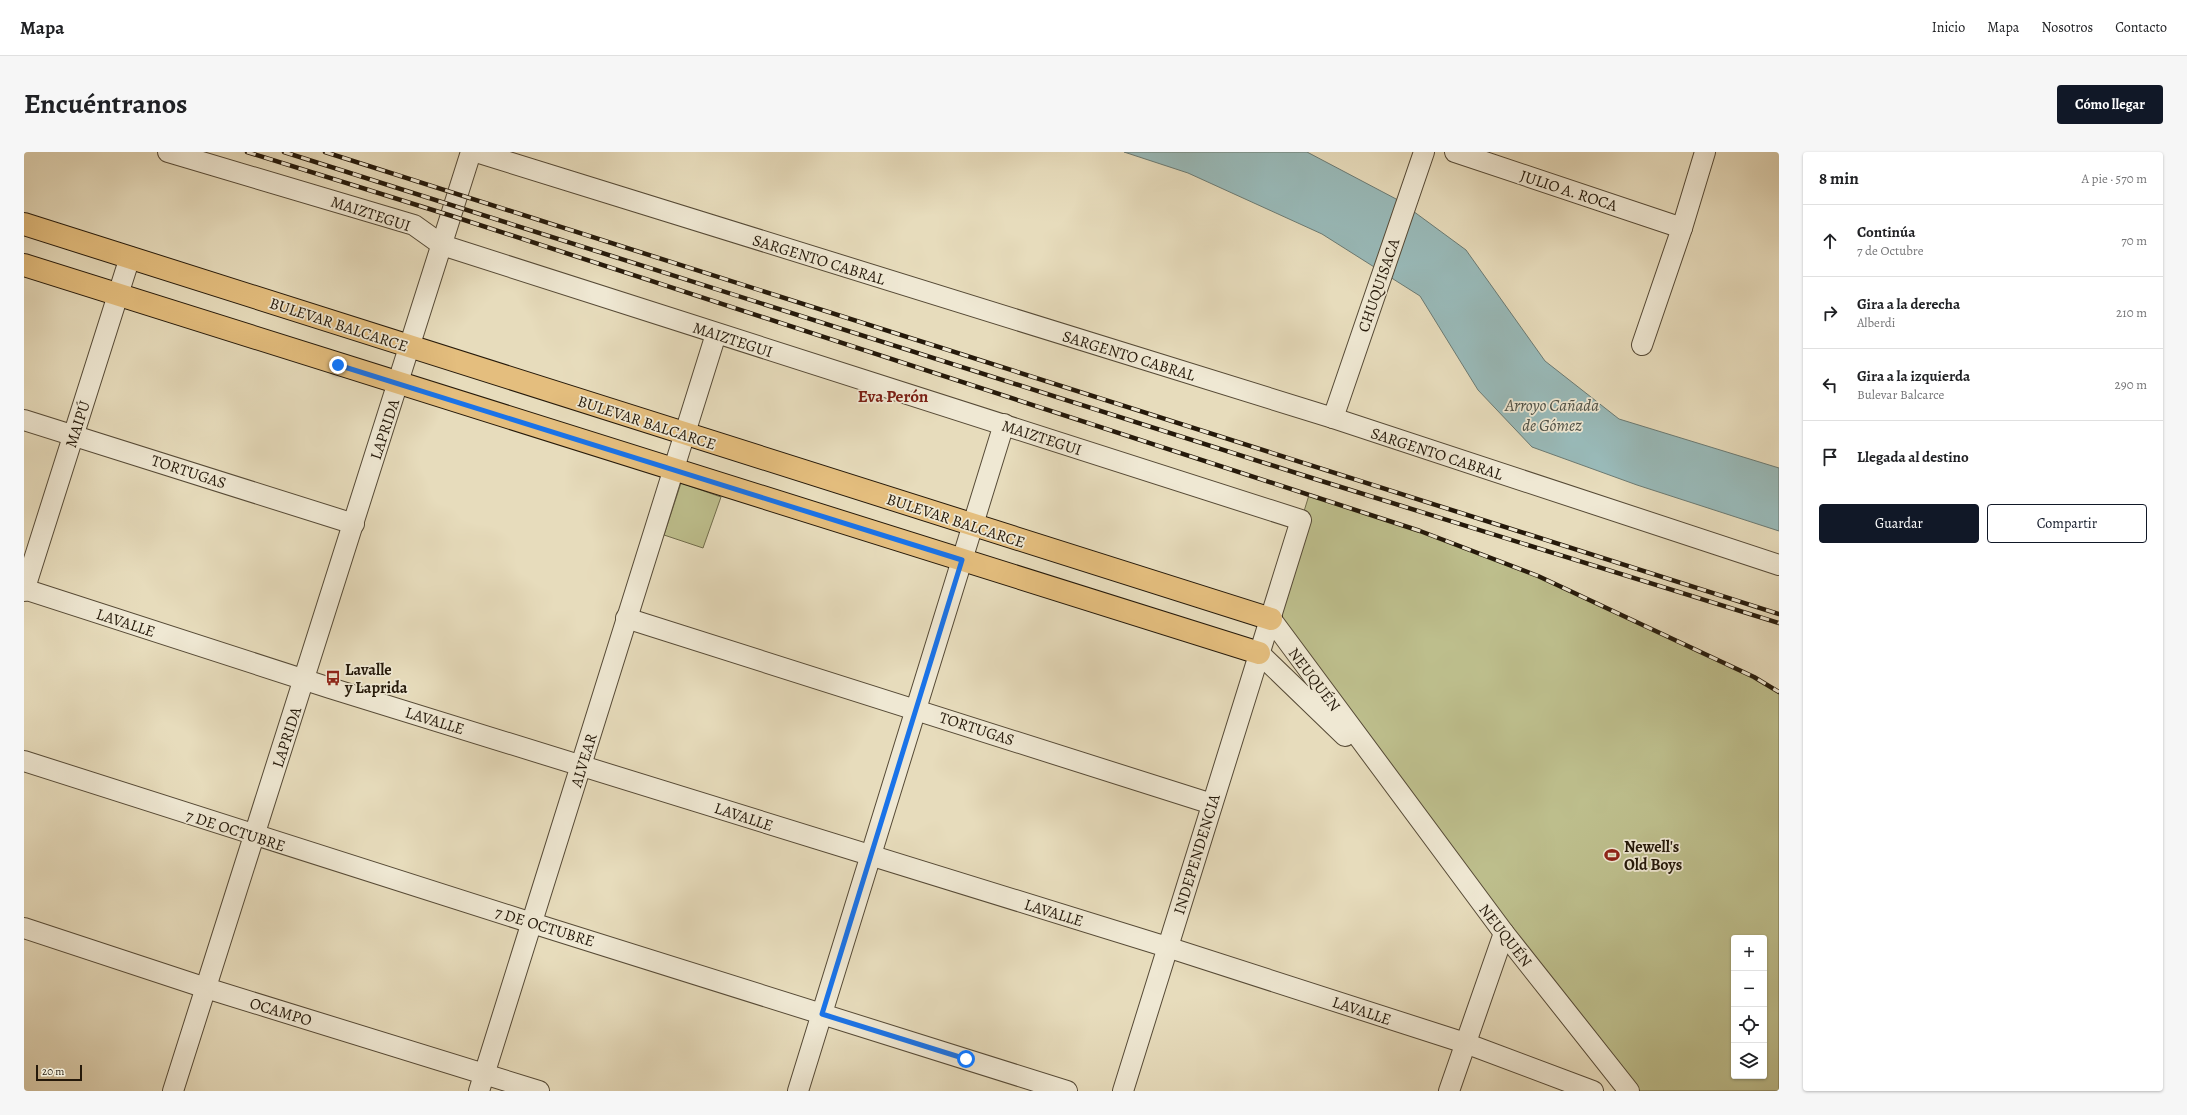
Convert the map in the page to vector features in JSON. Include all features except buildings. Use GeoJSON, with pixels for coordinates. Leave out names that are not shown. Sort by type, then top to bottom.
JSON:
{"type":"FeatureCollection","features":[{"type":"Feature","properties":{"kind":"main road","name":"BULEVAR BALCARCE"},"geometry":{"type":"LineString","coordinates":[[24,224],[410,346],[686,431],[1271,618]]}},
{"type":"Feature","properties":{"kind":"main road"},"geometry":{"type":"LineString","coordinates":[[24,265],[398,384],[1259,653]]}},
{"type":"Feature","properties":{"kind":"street","name":"MAIZTEGUI"},"geometry":{"type":"LineString","coordinates":[[168,152],[414,225],[441,248],[1004,424],[1301,520]]}},
{"type":"Feature","properties":{"kind":"street"},"geometry":{"type":"LineString","coordinates":[[441,248],[472,152]]}},
{"type":"Feature","properties":{"kind":"street","name":"SARGENTO CABRAL"},"geometry":{"type":"LineString","coordinates":[[476,152],[1333,418],[1779,566]]}},
{"type":"Feature","properties":{"kind":"street","name":"CHUQUISACA"},"geometry":{"type":"LineString","coordinates":[[1333,418],[1377,285],[1424,152]]}},
{"type":"Feature","properties":{"kind":"street","name":"JULIO A. ROCA"},"geometry":{"type":"LineString","coordinates":[[1455,152],[1682,228]]}},
{"type":"Feature","properties":{"kind":"street"},"geometry":{"type":"LineString","coordinates":[[1642,345],[1682,228],[1705,152]]}},
{"type":"Feature","properties":{"kind":"street","name":"LAPRIDA"},"geometry":{"type":"LineString","coordinates":[[174,1091],[441,248]]}},
{"type":"Feature","properties":{"kind":"street","name":"MAIPÚ"},"geometry":{"type":"LineString","coordinates":[[24,589],[130,257]]}},
{"type":"Feature","properties":{"kind":"street","name":"ALVEAR"},"geometry":{"type":"LineString","coordinates":[[481,1082],[716,334]]}},
{"type":"Feature","properties":{"kind":"street","name":"TORTUGAS"},"geometry":{"type":"LineString","coordinates":[[24,420],[354,524]]}},
{"type":"Feature","properties":{"kind":"street"},"geometry":{"type":"LineString","coordinates":[[798,1091],[1004,424]]}},
{"type":"Feature","properties":{"kind":"street","name":"INDEPENDENCIA"},"geometry":{"type":"LineString","coordinates":[[1123,1091],[1301,520]]}},
{"type":"Feature","properties":{"kind":"street","name":"LAVALLE"},"geometry":{"type":"LineString","coordinates":[[24,589],[304,680],[581,764],[871,856],[1167,947],[1465,1043],[1593,1091]]}},
{"type":"Feature","properties":{"kind":"street","name":"TORTUGAS"},"geometry":{"type":"LineString","coordinates":[[626,618],[917,709],[1212,804]]}},
{"type":"Feature","properties":{"kind":"street","name":"NEUQUÉN"},"geometry":{"type":"LineString","coordinates":[[1271,618],[1504,933],[1625,1089]]}},
{"type":"Feature","properties":{"kind":"street","name":"NEUQUÉN"},"geometry":{"type":"LineString","coordinates":[[1259,653],[1387,776]]}},
{"type":"Feature","properties":{"kind":"street","name":"7 DE OCTUBRE"},"geometry":{"type":"LineString","coordinates":[[24,761],[254,836],[532,921],[1067,1091]]}},
{"type":"Feature","properties":{"kind":"street","name":"OCAMPO"},"geometry":{"type":"LineString","coordinates":[[24,928],[206,988],[481,1082],[539,1091]]}},
{"type":"Feature","properties":{"kind":"street"},"geometry":{"type":"LineString","coordinates":[[1449,1091],[1504,933]]}},
{"type":"Feature","properties":{"kind":"green space"},"geometry":{"type":"Polygon","coordinates":[[[681,483],[721,497],[703,548],[664,535],[681,483]]]}},
{"type":"Feature","properties":{"kind":"green space","name":"Newell's Old Boys"},"geometry":{"type":"Polygon","coordinates":[[[1309,495],[1420,531],[1538,576],[1754,677],[1779,692],[1779,1091],[1629,1091],[1271,619],[1309,495]]]}},
{"type":"Feature","properties":{"kind":"water","name":"Arroyo Cañada de Gómez"},"geometry":{"type":"Polygon","coordinates":[[[1124,152],[1307,152],[1398,200],[1466,250],[1545,361],[1619,419],[1779,468],[1779,531],[1637,485],[1532,447],[1478,390],[1420,296],[1322,234],[1188,173],[1124,152]]]}},
{"type":"Feature","properties":{"kind":"railway"},"geometry":{"type":"LineString","coordinates":[[247,152],[452,216],[1420,531],[1538,576],[1754,677],[1779,692]]}},
{"type":"Feature","properties":{"kind":"railway"},"geometry":{"type":"LineString","coordinates":[[284,152],[1315,479],[1779,623]]}},
{"type":"Feature","properties":{"kind":"railway"},"geometry":{"type":"LineString","coordinates":[[325,152],[1779,614]]}},
{"type":"Feature","properties":{"kind":"place","name":"Lavalle y Laprida"},"geometry":{"type":"Point","coordinates":[333,678]}},
{"type":"Feature","properties":{"kind":"place","name":"Newell's Old Boys"},"geometry":{"type":"Point","coordinates":[1612,855]}},
{"type":"Feature","properties":{"kind":"district","name":"Eva Perón"},"geometry":{"type":"Point","coordinates":[893,396]}},
{"type":"Feature","properties":{"kind":"route"},"geometry":{"type":"LineString","coordinates":[[338,365],[962,560],[822,1014],[966,1059]]}}]}
